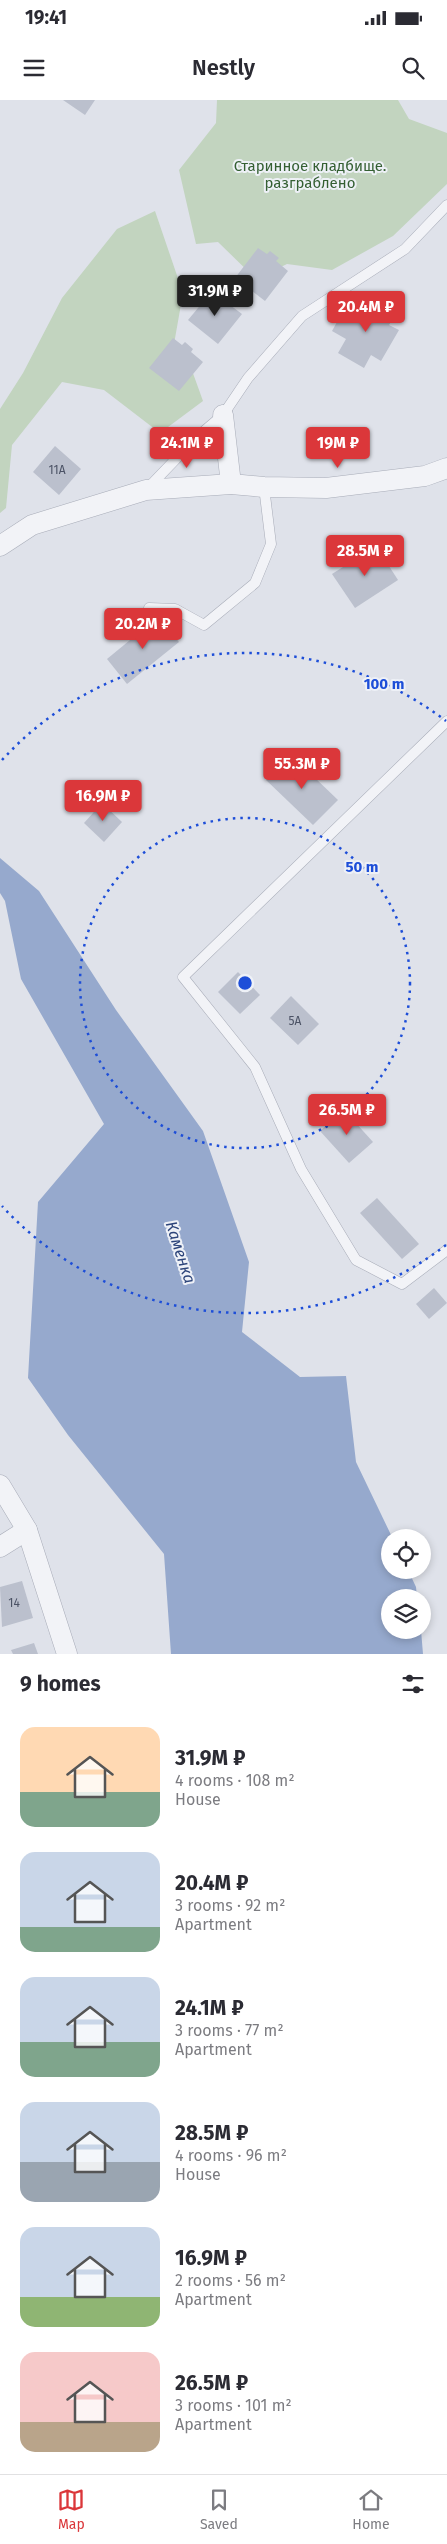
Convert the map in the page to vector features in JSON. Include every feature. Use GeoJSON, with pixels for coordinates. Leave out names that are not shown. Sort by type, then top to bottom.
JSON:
{"type":"FeatureCollection","features":[{"type":"Feature","properties":{"kind":"street"},"geometry":{"type":"LineString","coordinates":[[223,415],[231,484]]}},
{"type":"Feature","properties":{"kind":"street"},"geometry":{"type":"LineString","coordinates":[[0,546],[32,525],[146,490],[231,484],[264,487],[326,488],[425,476],[447,468]]}},
{"type":"Feature","properties":{"kind":"street"},"geometry":{"type":"LineString","coordinates":[[0,1485],[27,1530],[67,1654]]}},
{"type":"Feature","properties":{"kind":"street"},"geometry":{"type":"LineString","coordinates":[[0,1547],[27,1530]]}},
{"type":"Feature","properties":{"kind":"lane"},"geometry":{"type":"LineString","coordinates":[[146,490],[196,438],[223,415],[248,378],[302,316],[405,249],[447,205]]}},
{"type":"Feature","properties":{"kind":"lane"},"geometry":{"type":"LineString","coordinates":[[149,608],[175,609],[204,625],[255,583],[270,544],[264,487]]}},
{"type":"Feature","properties":{"kind":"lane"},"geometry":{"type":"LineString","coordinates":[[447,721],[183,977],[255,1067],[300,1169],[356,1260],[402,1284],[447,1250]]}},
{"type":"Feature","properties":{"kind":"green space","name":"Старинное кладбище. разграблено"},"geometry":{"type":"Polygon","coordinates":[[[217,100],[398,100],[409,119],[447,133],[447,184],[393,236],[332,270],[287,264],[256,279],[218,242],[196,244],[179,170],[216,123],[217,100]]]}},
{"type":"Feature","properties":{"kind":"green space"},"geometry":{"type":"Polygon","coordinates":[[[155,211],[183,293],[174,344],[190,365],[203,401],[160,433],[104,390],[62,382],[12,445],[6,508],[0,513],[0,409],[23,373],[62,298],[117,229],[155,211]]]}},
{"type":"Feature","properties":{"kind":"water","name":"Каменка"},"geometry":{"type":"Polygon","coordinates":[[[0,858],[39,891],[116,1010],[203,1131],[249,1262],[242,1332],[300,1377],[346,1376],[356,1462],[388,1529],[381,1529],[381,1579],[412,1579],[416,1587],[416,1589],[381,1589],[381,1639],[422,1639],[423,1654],[171,1654],[164,1554],[68,1435],[28,1378],[38,1202],[104,1124],[21,979],[5,901],[0,893],[0,858]]]}},
{"type":"Feature","properties":{"kind":"building"},"geometry":{"type":"Polygon","coordinates":[[[63,100],[95,100],[85,115],[63,100]]]}},
{"type":"Feature","properties":{"kind":"building"},"geometry":{"type":"Polygon","coordinates":[[[258,248],[267,254],[270,251],[279,258],[276,261],[288,271],[265,301],[235,278],[258,248]]]}},
{"type":"Feature","properties":{"kind":"building"},"geometry":{"type":"Polygon","coordinates":[[[213,290],[221,297],[224,294],[233,301],[230,305],[242,314],[218,344],[188,320],[213,290]]]}},
{"type":"Feature","properties":{"kind":"building"},"geometry":{"type":"Polygon","coordinates":[[[379,300],[397,311],[389,325],[399,330],[381,361],[371,355],[364,368],[338,353],[346,339],[332,331],[347,304],[358,310],[360,306],[372,313],[379,300]]]}},
{"type":"Feature","properties":{"kind":"building"},"geometry":{"type":"Polygon","coordinates":[[[173,338],[182,345],[185,342],[193,349],[191,352],[203,362],[179,391],[149,368],[173,338]]]}},
{"type":"Feature","properties":{"kind":"building"},"geometry":{"type":"Polygon","coordinates":[[[55,446],[81,469],[59,495],[33,472],[55,446]]]}},
{"type":"Feature","properties":{"kind":"building"},"geometry":{"type":"Polygon","coordinates":[[[376,546],[398,580],[355,608],[332,574],[376,546]]]}},
{"type":"Feature","properties":{"kind":"building"},"geometry":{"type":"Polygon","coordinates":[[[158,617],[179,642],[127,684],[107,659],[158,617]]]}},
{"type":"Feature","properties":{"kind":"building"},"geometry":{"type":"Polygon","coordinates":[[[290,754],[338,800],[313,825],[266,780],[290,754]]]}},
{"type":"Feature","properties":{"kind":"building"},"geometry":{"type":"Polygon","coordinates":[[[102,803],[122,822],[104,842],[84,823],[102,803]]]}},
{"type":"Feature","properties":{"kind":"building"},"geometry":{"type":"Polygon","coordinates":[[[238,972],[260,995],[240,1014],[218,992],[238,972]]]}},
{"type":"Feature","properties":{"kind":"building"},"geometry":{"type":"Polygon","coordinates":[[[291,996],[319,1024],[298,1045],[270,1018],[291,996]]]}},
{"type":"Feature","properties":{"kind":"building"},"geometry":{"type":"Polygon","coordinates":[[[344,1110],[373,1142],[349,1163],[320,1131],[344,1110]]]}},
{"type":"Feature","properties":{"kind":"building"},"geometry":{"type":"Polygon","coordinates":[[[377,1198],[419,1244],[402,1259],[360,1213],[377,1198]]]}},
{"type":"Feature","properties":{"kind":"building"},"geometry":{"type":"Polygon","coordinates":[[[434,1288],[447,1303],[429,1319],[416,1304],[434,1288]]]}},
{"type":"Feature","properties":{"kind":"building"},"geometry":{"type":"Polygon","coordinates":[[[22,1581],[33,1618],[2,1627],[0,1587],[22,1581]]]}},
{"type":"Feature","properties":{"kind":"building"},"geometry":{"type":"Polygon","coordinates":[[[34,1643],[38,1654],[13,1654],[11,1650],[34,1643]]]}}]}
